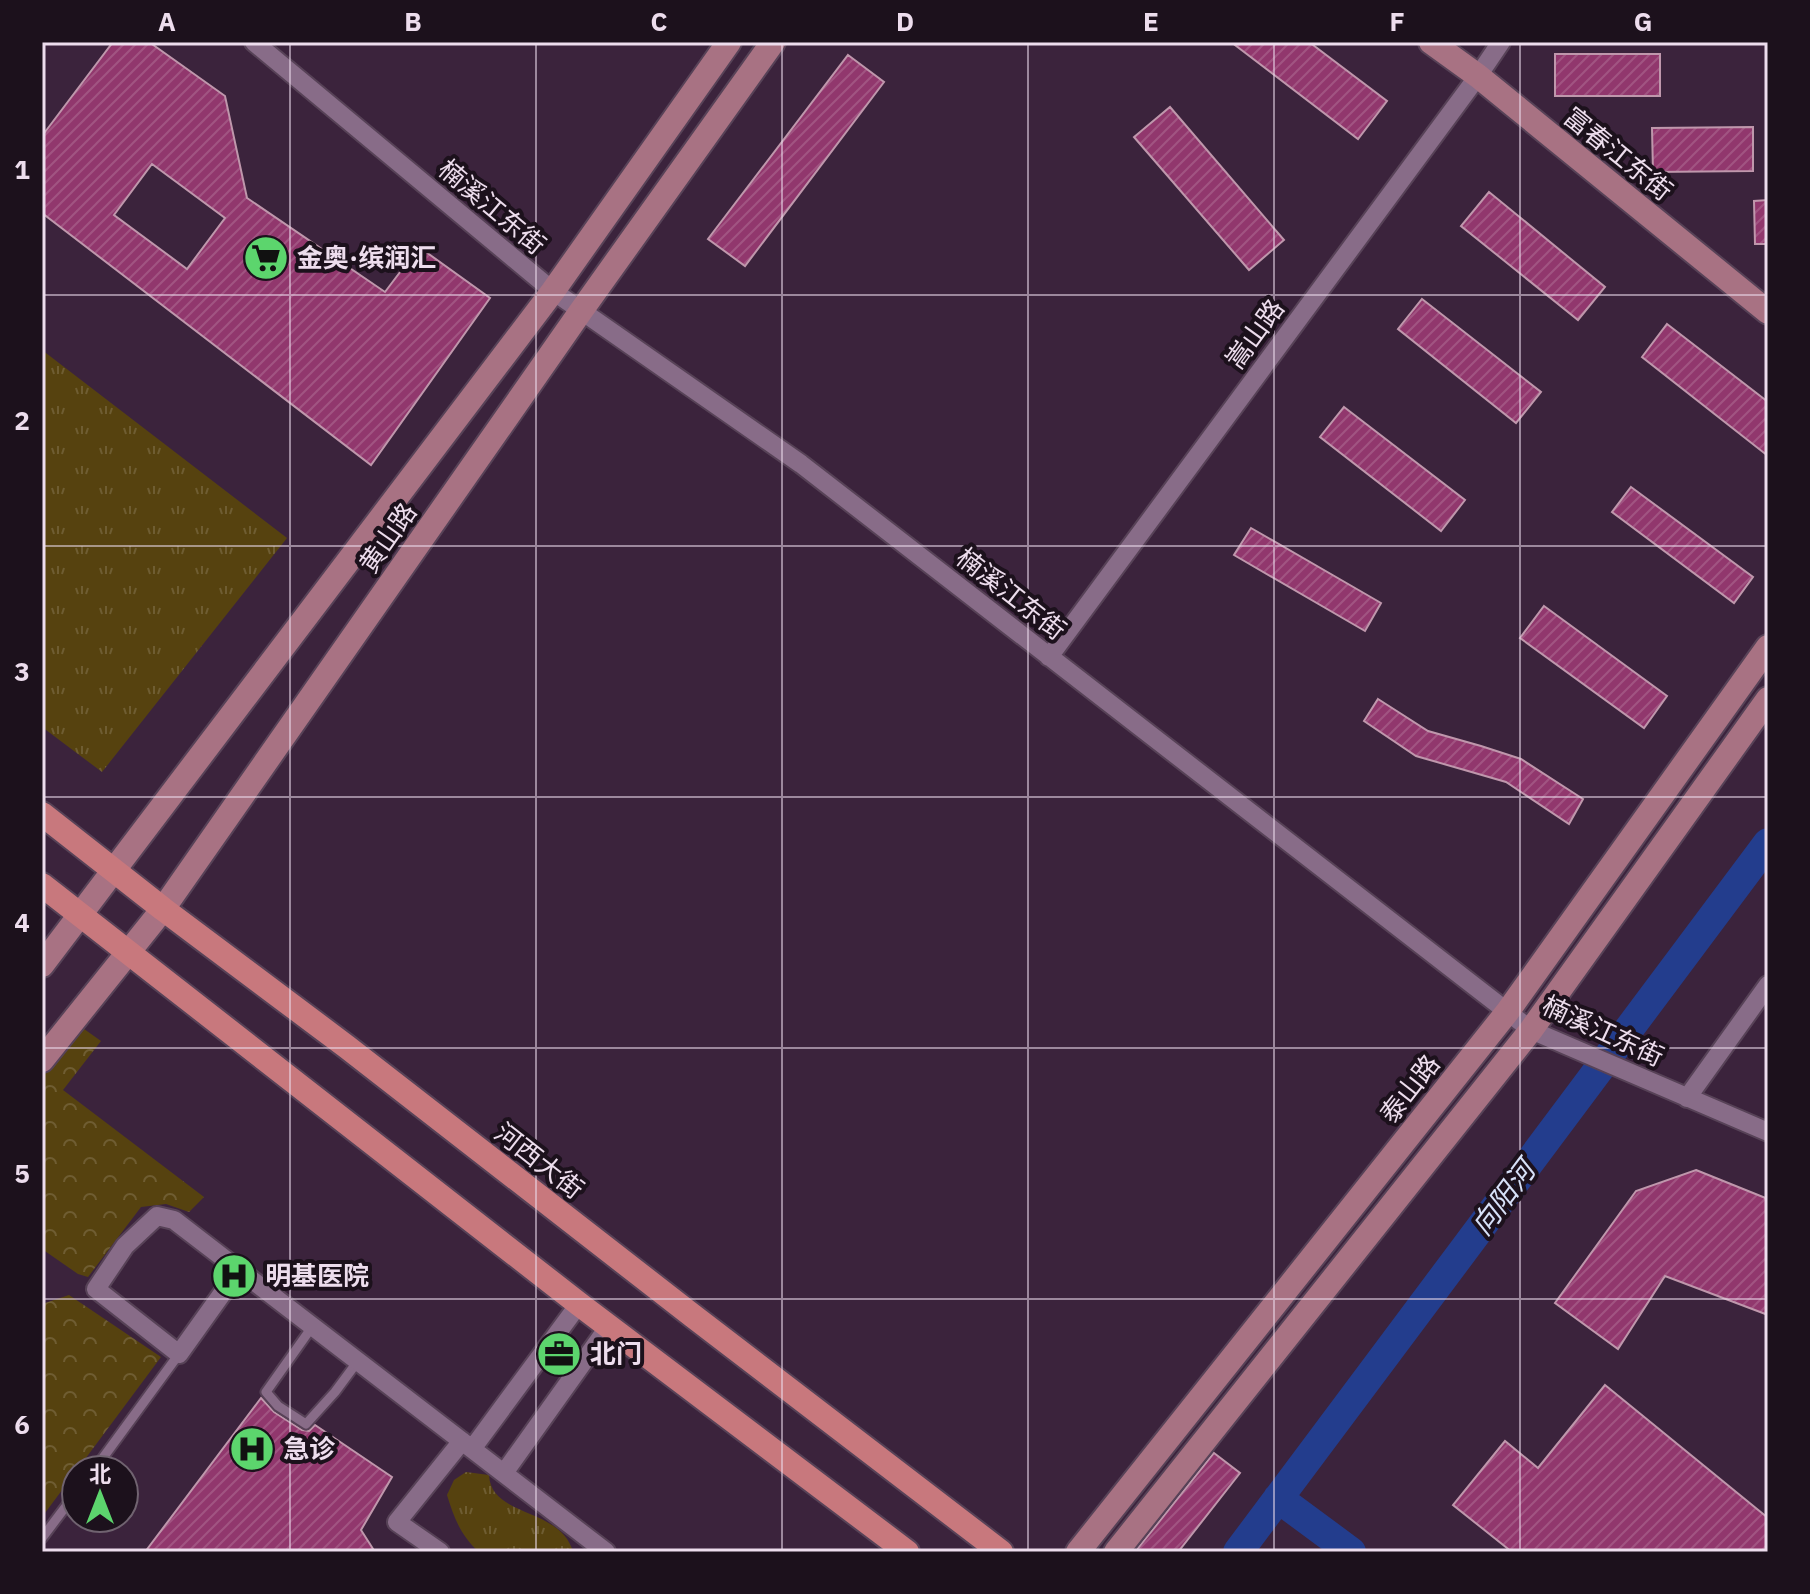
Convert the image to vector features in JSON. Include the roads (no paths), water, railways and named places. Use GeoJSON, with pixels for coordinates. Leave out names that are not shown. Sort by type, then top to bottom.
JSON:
{"type":"FeatureCollection","features":[{"type":"Feature","properties":{"kind":"main road","name":"河西大街"},"geometry":{"type":"LineString","coordinates":[[42,814],[1001,1552]]}},
{"type":"Feature","properties":{"kind":"main road"},"geometry":{"type":"LineString","coordinates":[[42,885],[579,1304],[907,1552]]}},
{"type":"Feature","properties":{"kind":"street","name":"楠溪江东街"},"geometry":{"type":"LineString","coordinates":[[254,42],[553,291],[801,464],[1531,1030],[1768,1132]]}},
{"type":"Feature","properties":{"kind":"street","name":"黄山路"},"geometry":{"type":"LineString","coordinates":[[42,965],[553,291],[729,42]]}},
{"type":"Feature","properties":{"kind":"street","name":"黄山路"},"geometry":{"type":"LineString","coordinates":[[42,1060],[163,909],[773,42]]}},
{"type":"Feature","properties":{"kind":"street","name":"富春江东街"},"geometry":{"type":"LineString","coordinates":[[1431,42],[1478,76],[1768,312]]}},
{"type":"Feature","properties":{"kind":"street","name":"嵩山路"},"geometry":{"type":"LineString","coordinates":[[1049,657],[1501,42]]}},
{"type":"Feature","properties":{"kind":"street","name":"泰山路"},"geometry":{"type":"LineString","coordinates":[[1078,1552],[1508,1011],[1768,647]]}},
{"type":"Feature","properties":{"kind":"street"},"geometry":{"type":"LineString","coordinates":[[1116,1552],[1531,1030],[1768,699]]}},
{"type":"Feature","properties":{"kind":"street"},"geometry":{"type":"LineString","coordinates":[[1687,1098],[1768,985]]}},
{"type":"Feature","properties":{"kind":"street"},"geometry":{"type":"LineString","coordinates":[[239,1270],[179,1354],[96,1289],[125,1246],[157,1216],[174,1220],[504,1473],[599,1550]]}},
{"type":"Feature","properties":{"kind":"street"},"geometry":{"type":"LineString","coordinates":[[440,1552],[397,1522],[467,1445],[579,1304]]}},
{"type":"Feature","properties":{"kind":"street"},"geometry":{"type":"LineString","coordinates":[[504,1473],[609,1326]]}},
{"type":"Feature","properties":{"kind":"lane"},"geometry":{"type":"LineString","coordinates":[[312,1327],[266,1392],[278,1406],[306,1424],[358,1361]]}},
{"type":"Feature","properties":{"kind":"lane"},"geometry":{"type":"LineString","coordinates":[[106,1454],[179,1354]]}},
{"type":"Feature","properties":{"kind":"lane"},"geometry":{"type":"LineString","coordinates":[[42,1538],[60,1514]]}},
{"type":"Feature","properties":{"kind":"waterway","name":"向阳河"},"geometry":{"type":"LineString","coordinates":[[1238,1552],[1768,843]]}},
{"type":"Feature","properties":{"kind":"waterway"},"geometry":{"type":"LineString","coordinates":[[1278,1498],[1351,1552]]}},
{"type":"Feature","properties":{"kind":"place","name":"金奥·缤润汇"},"geometry":{"type":"Point","coordinates":[266,258]}},
{"type":"Feature","properties":{"kind":"place","name":"明基医院"},"geometry":{"type":"Point","coordinates":[234,1276]}},
{"type":"Feature","properties":{"kind":"place","name":"北门"},"geometry":{"type":"Point","coordinates":[559,1354]}},
{"type":"Feature","properties":{"kind":"place","name":"急诊"},"geometry":{"type":"Point","coordinates":[252,1449]}}]}
